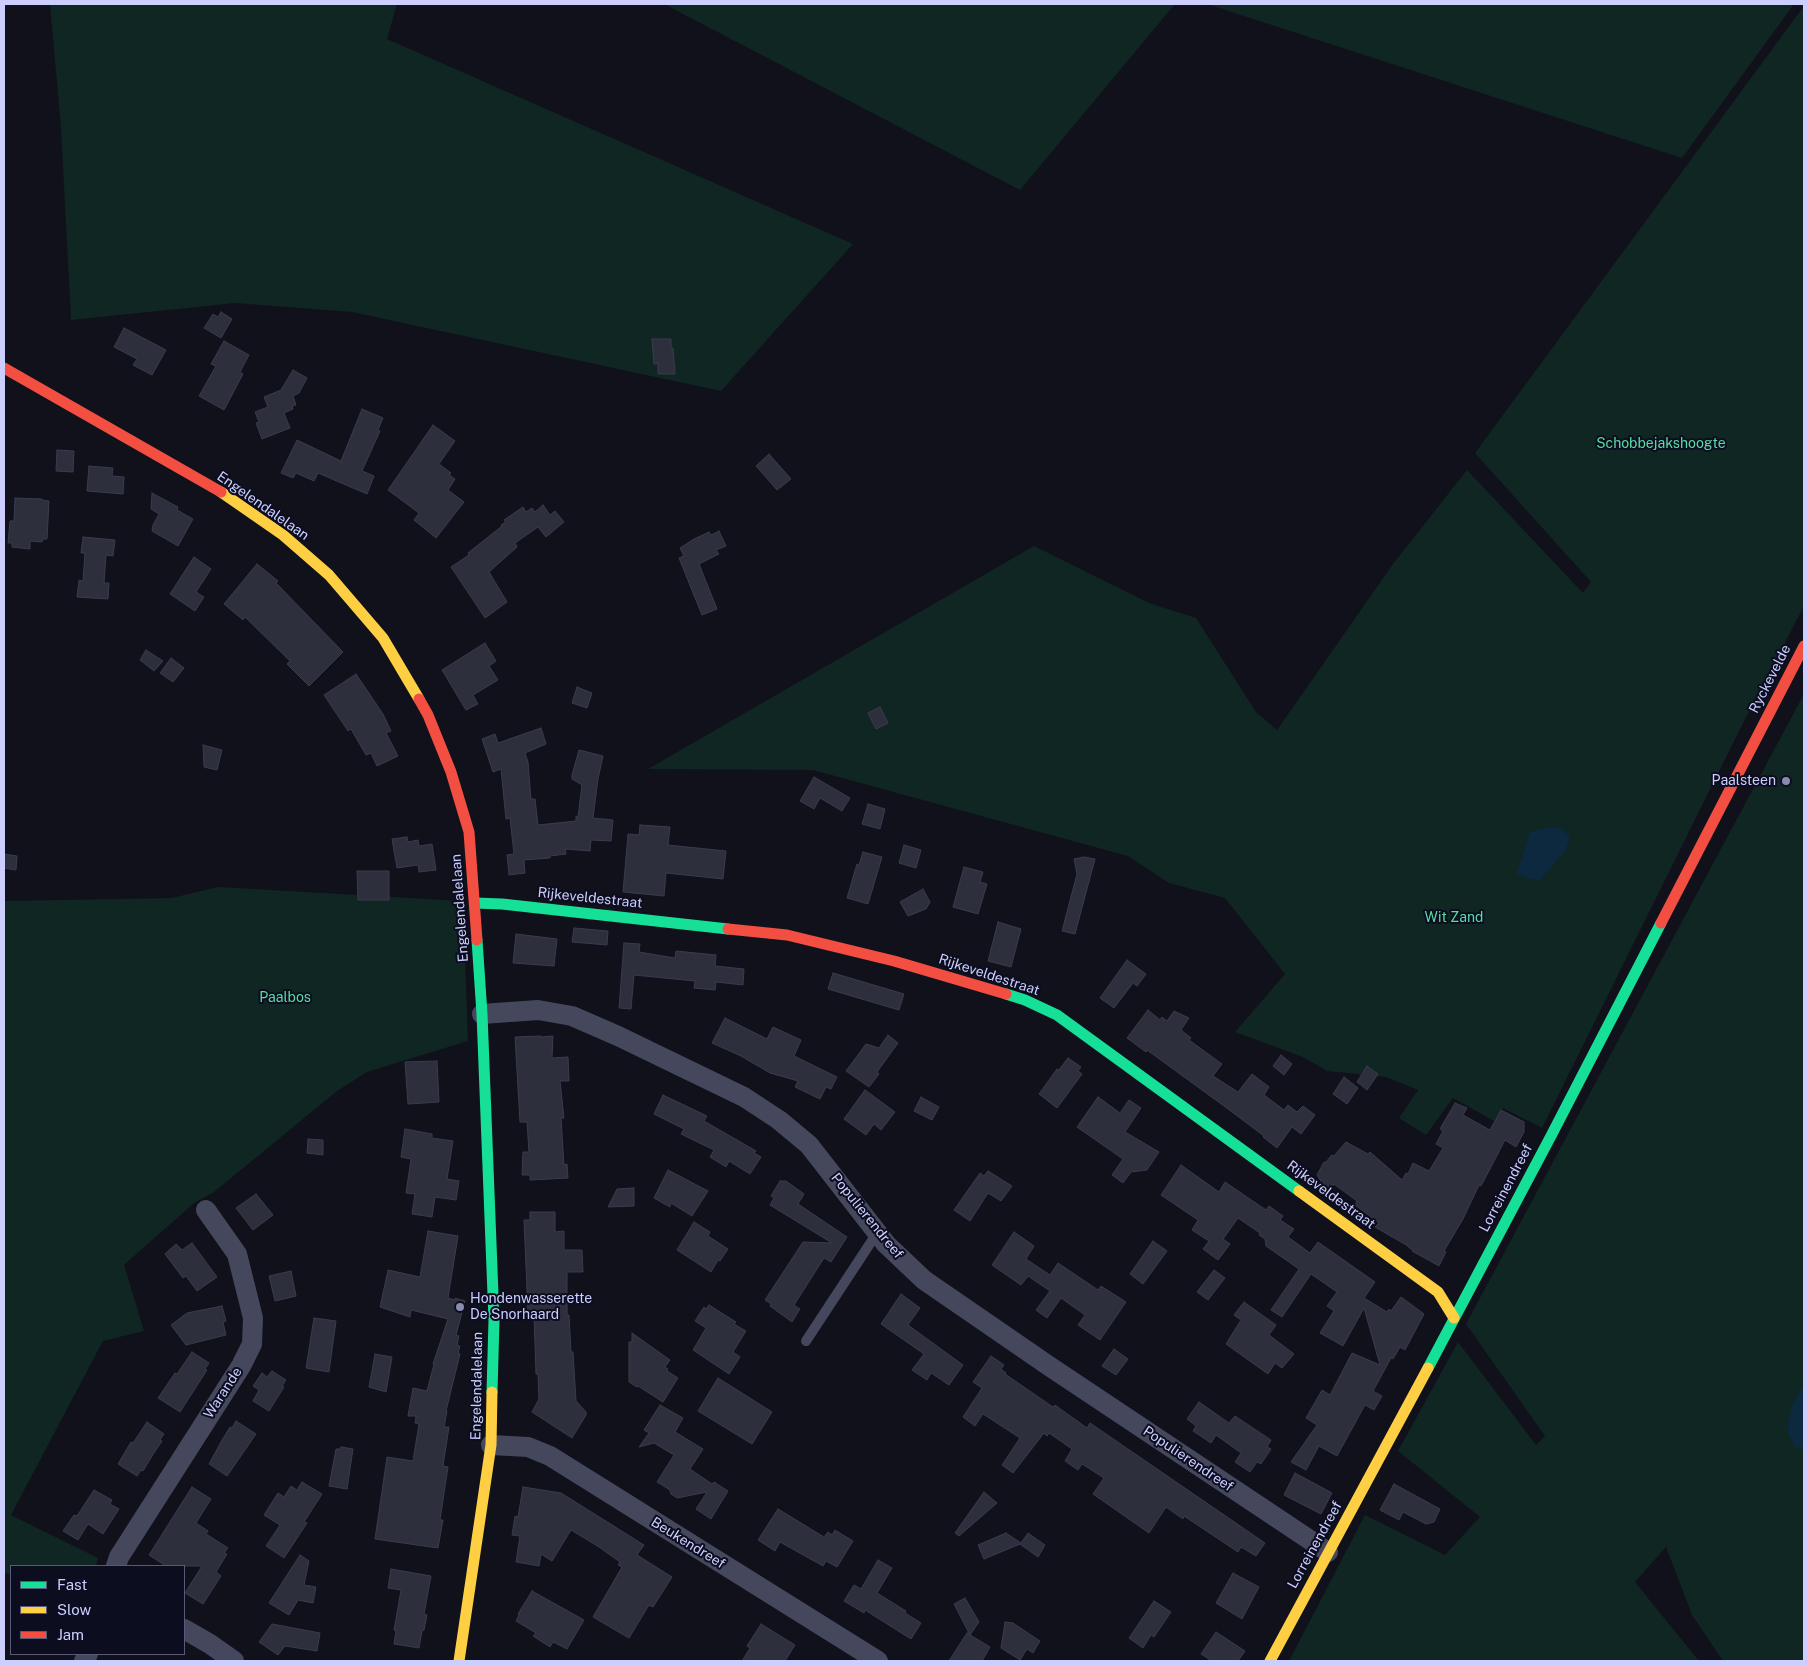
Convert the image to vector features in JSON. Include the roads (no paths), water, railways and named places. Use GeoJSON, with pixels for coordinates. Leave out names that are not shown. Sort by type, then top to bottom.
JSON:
{"type":"FeatureCollection","features":[{"type":"Feature","properties":{"kind":"street","name":"Engelendalelaan"},"geometry":{"type":"LineString","coordinates":[[4,368],[226,495],[283,535],[329,575],[383,638],[428,715],[451,772],[469,832],[475,904],[482,1014],[494,1320],[492,1445],[459,1661]]}},
{"type":"Feature","properties":{"kind":"street","name":"Ryckevelde"},"geometry":{"type":"LineString","coordinates":[[1764,726],[1804,646]]}},
{"type":"Feature","properties":{"kind":"street","name":"Lorreinendreef"},"geometry":{"type":"LineString","coordinates":[[1270,1661],[1552,1134],[1764,726]]}},
{"type":"Feature","properties":{"kind":"street","name":"Rijkeveldestraat"},"geometry":{"type":"LineString","coordinates":[[475,904],[522,906],[787,935],[894,962],[1024,1000],[1057,1015],[1438,1292],[1454,1318]]}},
{"type":"Feature","properties":{"kind":"street","name":"Populierendreef"},"geometry":{"type":"LineString","coordinates":[[482,1014],[538,1010],[572,1016],[618,1036],[744,1097],[779,1120],[809,1145],[877,1232],[905,1263],[924,1280],[1049,1366],[1328,1552]]}},
{"type":"Feature","properties":{"kind":"street","name":"Warande"},"geometry":{"type":"LineString","coordinates":[[116,1565],[119,1557],[241,1366],[252,1344],[253,1318],[237,1254],[206,1210]]}},
{"type":"Feature","properties":{"kind":"street","name":"Beukendreef"},"geometry":{"type":"LineString","coordinates":[[492,1445],[528,1447],[550,1456],[878,1661]]}},
{"type":"Feature","properties":{"kind":"street"},"geometry":{"type":"LineString","coordinates":[[185,1630],[234,1661]]}},
{"type":"Feature","properties":{"kind":"lane"},"geometry":{"type":"LineString","coordinates":[[806,1341],[877,1232]]}},
{"type":"Feature","properties":{"kind":"water"},"geometry":{"type":"Polygon","coordinates":[[[1544,828],[1560,828],[1570,837],[1565,851],[1540,880],[1523,877],[1517,873],[1530,832],[1544,828]]]}},
{"type":"Feature","properties":{"kind":"water"},"geometry":{"type":"Polygon","coordinates":[[[1804,1385],[1804,1450],[1795,1446],[1788,1433],[1792,1406],[1804,1385]]]}},
{"type":"Feature","properties":{"kind":"place","name":"Paalsteen"},"geometry":{"type":"Point","coordinates":[1786,781]}},
{"type":"Feature","properties":{"kind":"place","name":"Hondenwasserette De Snorhaard"},"geometry":{"type":"Point","coordinates":[460,1307]}},
{"type":"Feature","properties":{"kind":"park label","name":"Schobbejakshoogte"},"geometry":{"type":"Point","coordinates":[1661,444]}},
{"type":"Feature","properties":{"kind":"park label","name":"Wit Zand"},"geometry":{"type":"Point","coordinates":[1454,918]}},
{"type":"Feature","properties":{"kind":"park label","name":"Paalbos"},"geometry":{"type":"Point","coordinates":[285,998]}}]}
